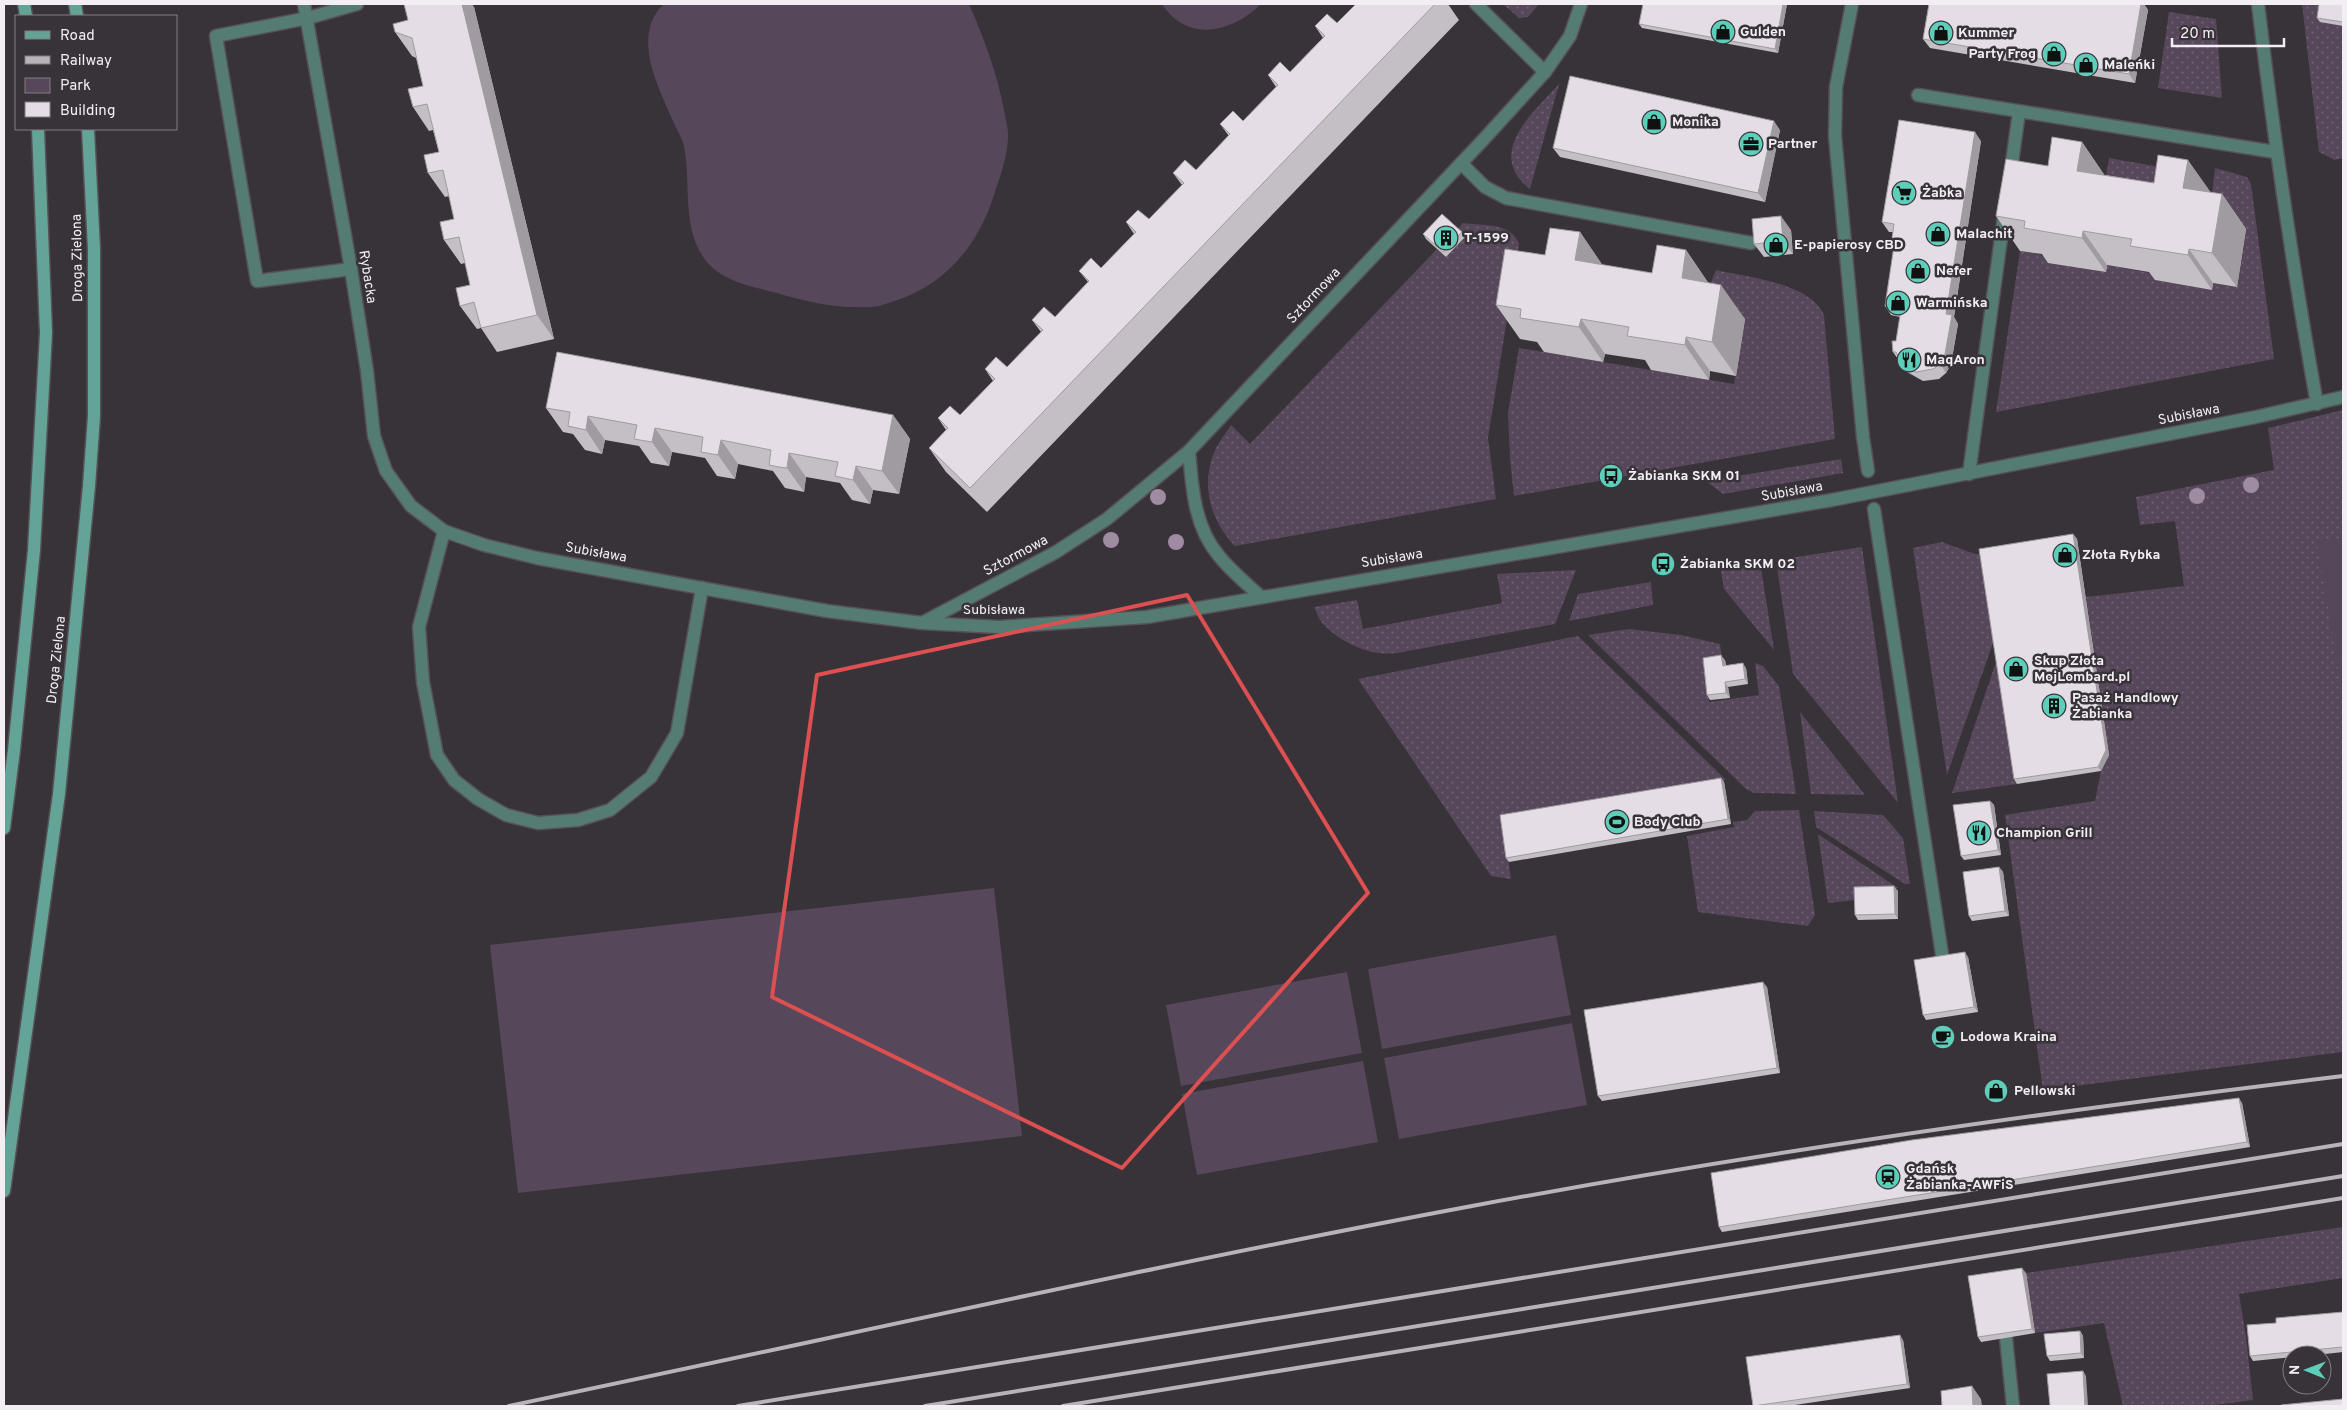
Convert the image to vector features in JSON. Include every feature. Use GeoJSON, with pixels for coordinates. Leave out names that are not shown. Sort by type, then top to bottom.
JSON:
{"type":"FeatureCollection","features":[{"type":"Feature","properties":{"kind":"street","name":"Rybacka"},"geometry":{"type":"LineString","coordinates":[[304,4],[351,269],[367,371],[374,436],[386,471],[411,506],[444,531]]}},
{"type":"Feature","properties":{"kind":"street"},"geometry":{"type":"LineString","coordinates":[[351,269],[257,281],[216,36],[308,18],[357,4]]}},
{"type":"Feature","properties":{"kind":"street"},"geometry":{"type":"LineString","coordinates":[[1476,4],[1545,72]]}},
{"type":"Feature","properties":{"kind":"street","name":"Sztormowa"},"geometry":{"type":"LineString","coordinates":[[922,624],[1056,552],[1107,518],[1189,451],[1545,72],[1570,36],[1581,4]]}},
{"type":"Feature","properties":{"kind":"street"},"geometry":{"type":"LineString","coordinates":[[1852,4],[1836,87],[1835,136],[1863,437],[1868,471]]}},
{"type":"Feature","properties":{"kind":"street"},"geometry":{"type":"LineString","coordinates":[[2258,4],[2275,152],[2294,280],[2317,404]]}},
{"type":"Feature","properties":{"kind":"street"},"geometry":{"type":"LineString","coordinates":[[1918,95],[2275,152]]}},
{"type":"Feature","properties":{"kind":"street"},"geometry":{"type":"LineString","coordinates":[[1969,474],[2019,112]]}},
{"type":"Feature","properties":{"kind":"street"},"geometry":{"type":"LineString","coordinates":[[4,828],[14,750],[34,550],[46,333],[38,130]]}},
{"type":"Feature","properties":{"kind":"street","name":"Droga Zielona"},"geometry":{"type":"LineString","coordinates":[[4,1191],[59,794],[90,486],[94,416],[94,249],[88,130]]}},
{"type":"Feature","properties":{"kind":"street"},"geometry":{"type":"LineString","coordinates":[[1461,163],[1485,187],[1506,198],[1751,243]]}},
{"type":"Feature","properties":{"kind":"street","name":"Subisława"},"geometry":{"type":"LineString","coordinates":[[444,531],[484,545],[536,558],[827,610],[922,624],[999,627],[1147,617],[1260,596],[1604,540],[1969,474],[2343,398]]}},
{"type":"Feature","properties":{"kind":"street"},"geometry":{"type":"LineString","coordinates":[[1189,451],[1192,483],[1200,525],[1218,556],[1260,596]]}},
{"type":"Feature","properties":{"kind":"street"},"geometry":{"type":"LineString","coordinates":[[1874,509],[1943,961]]}},
{"type":"Feature","properties":{"kind":"street"},"geometry":{"type":"LineString","coordinates":[[444,531],[419,627],[423,682],[436,755],[454,780],[478,799],[506,816],[538,823],[578,820],[610,810],[650,777],[677,733],[702,588]]}},
{"type":"Feature","properties":{"kind":"street"},"geometry":{"type":"LineString","coordinates":[[2006,1338],[2013,1406]]}},
{"type":"Feature","properties":{"kind":"highlighted area"},"geometry":{"type":"Polygon","coordinates":[[[1187,595],[1368,893],[1122,1168],[772,997],[817,675],[1187,595]]]}},
{"type":"Feature","properties":{"kind":"green space"},"geometry":{"type":"Polygon","coordinates":[[[664,4],[969,4],[985,43],[998,83],[1007,125],[1008,141],[1003,166],[993,198],[978,233],[968,248],[956,262],[929,285],[895,301],[871,307],[835,306],[800,299],[746,285],[725,277],[716,271],[708,264],[696,243],[689,216],[684,146],[655,79],[651,62],[648,46],[649,31],[654,17],[664,4]]]}},
{"type":"Feature","properties":{"kind":"green space"},"geometry":{"type":"Polygon","coordinates":[[[1162,4],[1261,4],[1237,22],[1224,27],[1197,29],[1184,25],[1172,16],[1162,4]]]}},
{"type":"Feature","properties":{"kind":"green space"},"geometry":{"type":"Polygon","coordinates":[[[1503,4],[1539,4],[1528,17],[1519,18],[1503,4]]]}},
{"type":"Feature","properties":{"kind":"green space"},"geometry":{"type":"Polygon","coordinates":[[[2302,4],[2343,4],[2343,158],[2335,160],[2319,152],[2302,4]]]}},
{"type":"Feature","properties":{"kind":"green space"},"geometry":{"type":"Polygon","coordinates":[[[2169,12],[2216,19],[2222,98],[2158,88],[2169,12]]]}},
{"type":"Feature","properties":{"kind":"green space"},"geometry":{"type":"Polygon","coordinates":[[[1559,84],[1530,189],[1517,175],[1512,161],[1512,147],[1527,120],[1559,84]]]}},
{"type":"Feature","properties":{"kind":"green space"},"geometry":{"type":"Polygon","coordinates":[[[2109,158],[2172,169],[2164,215],[2106,177],[2109,158]]]}},
{"type":"Feature","properties":{"kind":"green space"},"geometry":{"type":"Polygon","coordinates":[[[2215,168],[2247,177],[2251,184],[2274,359],[1996,412],[2020,251],[2049,256],[2105,272],[2107,265],[2156,274],[2155,280],[2212,290],[2213,283],[2236,287],[2212,194],[2215,168]]]}},
{"type":"Feature","properties":{"kind":"green space"},"geometry":{"type":"Polygon","coordinates":[[[1463,223],[1503,228],[1515,237],[1519,244],[1488,438],[1496,499],[1235,546],[1226,535],[1213,512],[1208,487],[1211,461],[1216,448],[1231,425],[1250,444],[1437,249],[1446,257],[1457,230],[1463,223]]]}},
{"type":"Feature","properties":{"kind":"green space"},"geometry":{"type":"Polygon","coordinates":[[[1716,270],[1776,283],[1806,295],[1817,304],[1824,315],[1835,439],[1514,496],[1508,413],[1519,348],[1734,384],[1745,319],[1710,285],[1716,270]]]}},
{"type":"Feature","properties":{"kind":"green space"},"geometry":{"type":"Polygon","coordinates":[[[2343,410],[2343,1052],[2043,1090],[2005,815],[2095,801],[2101,771],[2109,755],[2086,597],[2184,586],[2175,521],[2140,525],[2136,497],[2274,470],[2268,428],[2343,410]]]}},
{"type":"Feature","properties":{"kind":"green space"},"geometry":{"type":"Polygon","coordinates":[[[1841,459],[1843,473],[1723,494],[1706,481],[1841,459]]]}},
{"type":"Feature","properties":{"kind":"green space"},"geometry":{"type":"Polygon","coordinates":[[[2343,538],[2343,698],[2317,542],[2343,538]]]}},
{"type":"Feature","properties":{"kind":"green space"},"geometry":{"type":"Polygon","coordinates":[[[1942,542],[1975,554],[1982,554],[1995,637],[1947,775],[1913,548],[1942,542]]]}},
{"type":"Feature","properties":{"kind":"green space"},"geometry":{"type":"Polygon","coordinates":[[[1862,547],[1898,803],[1793,674],[1776,560],[1862,547]]]}},
{"type":"Feature","properties":{"kind":"green space"},"geometry":{"type":"Polygon","coordinates":[[[1760,562],[1774,650],[1724,589],[1721,571],[1760,562]]]}},
{"type":"Feature","properties":{"kind":"green space"},"geometry":{"type":"Polygon","coordinates":[[[1576,570],[1555,624],[1397,653],[1387,654],[1367,651],[1348,643],[1323,624],[1314,607],[1357,600],[1363,629],[1502,603],[1497,574],[1576,570]]]}},
{"type":"Feature","properties":{"kind":"green space"},"geometry":{"type":"Polygon","coordinates":[[[1651,582],[1653,605],[1569,621],[1578,594],[1651,582]]]}},
{"type":"Feature","properties":{"kind":"green space"},"geometry":{"type":"Polygon","coordinates":[[[1629,629],[1681,635],[1720,644],[1722,658],[1703,660],[1709,702],[1759,695],[1755,663],[1763,666],[1779,686],[1796,794],[1754,793],[1746,789],[1588,635],[1629,629]]]}},
{"type":"Feature","properties":{"kind":"green space"},"geometry":{"type":"Polygon","coordinates":[[[1578,636],[1726,780],[1502,817],[1511,879],[1491,876],[1358,679],[1578,636]]]}},
{"type":"Feature","properties":{"kind":"green space"},"geometry":{"type":"Polygon","coordinates":[[[1998,656],[2017,784],[1952,793],[1998,656]]]}},
{"type":"Feature","properties":{"kind":"green space"},"geometry":{"type":"Polygon","coordinates":[[[1800,712],[1865,795],[1811,794],[1800,712]]]}},
{"type":"Feature","properties":{"kind":"green space"},"geometry":{"type":"Polygon","coordinates":[[[1799,810],[1815,915],[1808,926],[1698,912],[1687,836],[1734,827],[1733,822],[1747,820],[1755,811],[1799,810]]]}},
{"type":"Feature","properties":{"kind":"green space"},"geometry":{"type":"Polygon","coordinates":[[[1814,811],[1883,815],[1903,838],[1910,884],[1905,884],[1816,827],[1814,811]]]}},
{"type":"Feature","properties":{"kind":"green space"},"geometry":{"type":"Polygon","coordinates":[[[1818,834],[1898,888],[1856,890],[1855,900],[1828,903],[1818,834]]]}},
{"type":"Feature","properties":{"kind":"green space"},"geometry":{"type":"Polygon","coordinates":[[[994,888],[1022,1136],[518,1193],[490,945],[994,888]]]}},
{"type":"Feature","properties":{"kind":"green space"},"geometry":{"type":"Polygon","coordinates":[[[1556,935],[1571,1015],[1382,1049],[1368,969],[1556,935]]]}},
{"type":"Feature","properties":{"kind":"green space"},"geometry":{"type":"Polygon","coordinates":[[[1347,972],[1362,1053],[1181,1086],[1166,1005],[1347,972]]]}},
{"type":"Feature","properties":{"kind":"green space"},"geometry":{"type":"Polygon","coordinates":[[[1572,1023],[1587,1105],[1399,1139],[1384,1058],[1572,1023]]]}},
{"type":"Feature","properties":{"kind":"green space"},"geometry":{"type":"Polygon","coordinates":[[[1363,1061],[1378,1142],[1197,1175],[1182,1094],[1363,1061]]]}},
{"type":"Feature","properties":{"kind":"green space"},"geometry":{"type":"Polygon","coordinates":[[[2343,1227],[2343,1278],[2239,1294],[2253,1400],[2207,1406],[2123,1406],[2104,1323],[2035,1333],[2026,1273],[2343,1227]]]}},
{"type":"Feature","properties":{"kind":"building"},"geometry":{"type":"Polygon","coordinates":[[[404,4],[462,4],[537,315],[481,328],[474,302],[460,306],[456,288],[470,285],[459,237],[444,240],[440,222],[454,219],[443,170],[428,173],[424,155],[439,152],[427,104],[413,107],[408,89],[423,86],[412,38],[395,32],[393,24],[408,20],[404,4]]]}},
{"type":"Feature","properties":{"kind":"building"},"geometry":{"type":"Polygon","coordinates":[[[1356,4],[1435,4],[970,488],[929,448],[948,428],[938,418],[950,406],[960,415],[995,379],[985,369],[996,357],[1007,367],[1043,330],[1032,320],[1044,307],[1055,317],[1089,281],[1079,271],[1091,258],[1101,268],[1136,232],[1126,222],[1138,210],[1149,219],[1184,183],[1173,173],[1185,160],[1196,170],[1230,134],[1220,124],[1233,111],[1243,121],[1278,85],[1268,75],[1280,62],[1290,72],[1325,36],[1315,26],[1327,14],[1337,23],[1356,4]]]}},
{"type":"Feature","properties":{"kind":"building","name":"Gulden"},"geometry":{"type":"Polygon","coordinates":[[[1643,4],[1783,4],[1775,49],[1639,24],[1643,4]]]}},
{"type":"Feature","properties":{"kind":"building"},"geometry":{"type":"Polygon","coordinates":[[[1929,4],[2141,4],[2129,74],[1923,39],[1929,4]]]}},
{"type":"Feature","properties":{"kind":"building"},"geometry":{"type":"Polygon","coordinates":[[[2319,4],[2343,4],[2343,22],[2317,18],[2319,4]]]}},
{"type":"Feature","properties":{"kind":"building"},"geometry":{"type":"Polygon","coordinates":[[[1570,76],[1774,121],[1758,193],[1553,148],[1570,76]]]}},
{"type":"Feature","properties":{"kind":"building"},"geometry":{"type":"Polygon","coordinates":[[[1899,120],[1975,132],[1946,314],[1952,315],[1945,354],[1940,364],[1933,369],[1916,372],[1901,363],[1896,352],[1893,352],[1892,341],[1896,341],[1901,309],[1885,306],[1895,239],[1892,239],[1894,224],[1882,222],[1899,120]]]}},
{"type":"Feature","properties":{"kind":"building"},"geometry":{"type":"Polygon","coordinates":[[[2052,137],[2082,142],[2077,171],[2154,183],[2158,155],[2188,160],[2183,188],[2222,194],[2212,253],[2189,249],[2188,255],[2130,246],[2132,239],[2083,231],[2082,238],[2024,228],[2025,221],[1996,216],[2006,159],[2048,166],[2052,137]]]}},
{"type":"Feature","properties":{"kind":"building","name":"T-1599"},"geometry":{"type":"Polygon","coordinates":[[[1442,214],[1462,232],[1443,252],[1423,234],[1442,214]]]}},
{"type":"Feature","properties":{"kind":"building"},"geometry":{"type":"Polygon","coordinates":[[[1781,216],[1783,241],[1754,244],[1752,219],[1781,216]]]}},
{"type":"Feature","properties":{"kind":"building"},"geometry":{"type":"Polygon","coordinates":[[[1550,228],[1580,232],[1575,260],[1652,273],[1657,245],[1686,250],[1682,278],[1721,285],[1712,342],[1686,337],[1685,345],[1627,336],[1629,327],[1581,319],[1579,327],[1520,318],[1521,309],[1496,305],[1505,249],[1545,255],[1550,228]]]}},
{"type":"Feature","properties":{"kind":"building"},"geometry":{"type":"Polygon","coordinates":[[[557,352],[893,415],[882,471],[856,466],[853,480],[835,476],[838,462],[789,453],[787,468],[779,467],[769,465],[771,450],[721,440],[718,455],[701,452],[703,437],[655,428],[652,442],[634,439],[637,425],[588,416],[586,430],[568,426],[570,412],[546,408],[557,352]]]}},
{"type":"Feature","properties":{"kind":"building","name":"Pasaż Handlowy Żabianka"},"geometry":{"type":"Polygon","coordinates":[[[2073,534],[2106,750],[2098,767],[2014,779],[1979,549],[2073,534]]]}},
{"type":"Feature","properties":{"kind":"building"},"geometry":{"type":"Polygon","coordinates":[[[1721,655],[1723,666],[1743,663],[1745,679],[1725,682],[1726,693],[1707,695],[1703,658],[1721,655]]]}},
{"type":"Feature","properties":{"kind":"building","name":"Body Club"},"geometry":{"type":"Polygon","coordinates":[[[1721,778],[1728,819],[1506,858],[1500,815],[1721,778]]]}},
{"type":"Feature","properties":{"kind":"building","name":"Champion Grill"},"geometry":{"type":"Polygon","coordinates":[[[1990,801],[1998,850],[1961,856],[1953,805],[1990,801]]]}},
{"type":"Feature","properties":{"kind":"building"},"geometry":{"type":"Polygon","coordinates":[[[1999,867],[2005,911],[1969,916],[1963,872],[1999,867]]]}},
{"type":"Feature","properties":{"kind":"building"},"geometry":{"type":"Polygon","coordinates":[[[1894,886],[1895,914],[1855,915],[1854,887],[1894,886]]]}},
{"type":"Feature","properties":{"kind":"building"},"geometry":{"type":"Polygon","coordinates":[[[1965,952],[1974,1007],[1923,1015],[1914,960],[1965,952]]]}},
{"type":"Feature","properties":{"kind":"building"},"geometry":{"type":"Polygon","coordinates":[[[1763,982],[1777,1068],[1598,1096],[1584,1010],[1763,982]]]}},
{"type":"Feature","properties":{"kind":"building"},"geometry":{"type":"Polygon","coordinates":[[[2239,1098],[2247,1142],[1719,1227],[1711,1173],[1912,1140],[2239,1098]]]}},
{"type":"Feature","properties":{"kind":"building"},"geometry":{"type":"Polygon","coordinates":[[[2022,1268],[2032,1329],[1978,1337],[1968,1276],[2022,1268]]]}},
{"type":"Feature","properties":{"kind":"building"},"geometry":{"type":"Polygon","coordinates":[[[2343,1312],[2343,1347],[2332,1348],[2332,1345],[2282,1345],[2282,1353],[2250,1356],[2247,1325],[2276,1323],[2276,1318],[2343,1312]]]}},
{"type":"Feature","properties":{"kind":"building"},"geometry":{"type":"Polygon","coordinates":[[[2080,1331],[2081,1353],[2047,1356],[2044,1334],[2080,1331]]]}},
{"type":"Feature","properties":{"kind":"building"},"geometry":{"type":"Polygon","coordinates":[[[1900,1335],[1907,1384],[1753,1406],[1746,1357],[1900,1335]]]}},
{"type":"Feature","properties":{"kind":"building"},"geometry":{"type":"Polygon","coordinates":[[[2083,1371],[2085,1406],[2050,1406],[2047,1374],[2083,1371]]]}},
{"type":"Feature","properties":{"kind":"building"},"geometry":{"type":"Polygon","coordinates":[[[1972,1386],[1973,1406],[1942,1406],[1941,1391],[1972,1386]]]}},
{"type":"Feature","properties":{"kind":"building"},"geometry":{"type":"Polygon","coordinates":[[[2343,1399],[2343,1406],[2281,1405],[2343,1399]]]}},
{"type":"Feature","properties":{"kind":"railway"},"geometry":{"type":"LineString","coordinates":[[509,1406],[1231,1253],[1580,1186],[1798,1150],[2016,1118],[2343,1076]]}},
{"type":"Feature","properties":{"kind":"railway"},"geometry":{"type":"LineString","coordinates":[[738,1406],[2343,1144]]}},
{"type":"Feature","properties":{"kind":"railway"},"geometry":{"type":"LineString","coordinates":[[925,1406],[2343,1176]]}},
{"type":"Feature","properties":{"kind":"railway"},"geometry":{"type":"LineString","coordinates":[[1063,1406],[2343,1198]]}},
{"type":"Feature","properties":{"kind":"place","name":"Gulden"},"geometry":{"type":"Point","coordinates":[1723,32]}},
{"type":"Feature","properties":{"kind":"place","name":"Kummer"},"geometry":{"type":"Point","coordinates":[1941,33]}},
{"type":"Feature","properties":{"kind":"place","name":"Party Frog"},"geometry":{"type":"Point","coordinates":[2054,54]}},
{"type":"Feature","properties":{"kind":"place","name":"Maleńki"},"geometry":{"type":"Point","coordinates":[2086,65]}},
{"type":"Feature","properties":{"kind":"place","name":"Monika"},"geometry":{"type":"Point","coordinates":[1654,122]}},
{"type":"Feature","properties":{"kind":"place","name":"Partner"},"geometry":{"type":"Point","coordinates":[1751,144]}},
{"type":"Feature","properties":{"kind":"place","name":"Żabka"},"geometry":{"type":"Point","coordinates":[1904,193]}},
{"type":"Feature","properties":{"kind":"place","name":"Malachit"},"geometry":{"type":"Point","coordinates":[1938,234]}},
{"type":"Feature","properties":{"kind":"place","name":"T-1599"},"geometry":{"type":"Point","coordinates":[1446,238]}},
{"type":"Feature","properties":{"kind":"place","name":"E-papierosy CBD"},"geometry":{"type":"Point","coordinates":[1776,245]}},
{"type":"Feature","properties":{"kind":"place","name":"Nefer"},"geometry":{"type":"Point","coordinates":[1918,271]}},
{"type":"Feature","properties":{"kind":"place","name":"Warmińska"},"geometry":{"type":"Point","coordinates":[1898,303]}},
{"type":"Feature","properties":{"kind":"place","name":"MaqAron"},"geometry":{"type":"Point","coordinates":[1909,360]}},
{"type":"Feature","properties":{"kind":"place","name":"Żabianka SKM 01"},"geometry":{"type":"Point","coordinates":[1611,476]}},
{"type":"Feature","properties":{"kind":"place","name":"Złota Rybka"},"geometry":{"type":"Point","coordinates":[2065,555]}},
{"type":"Feature","properties":{"kind":"place","name":"Żabianka SKM 02"},"geometry":{"type":"Point","coordinates":[1663,564]}},
{"type":"Feature","properties":{"kind":"place","name":"Skup Złota MojLombard.pl"},"geometry":{"type":"Point","coordinates":[2016,669]}},
{"type":"Feature","properties":{"kind":"place","name":"Pasaż Handlowy Żabianka"},"geometry":{"type":"Point","coordinates":[2054,706]}},
{"type":"Feature","properties":{"kind":"place","name":"Body Club"},"geometry":{"type":"Point","coordinates":[1617,822]}},
{"type":"Feature","properties":{"kind":"place","name":"Champion Grill"},"geometry":{"type":"Point","coordinates":[1979,833]}},
{"type":"Feature","properties":{"kind":"place","name":"Lodowa Kraina"},"geometry":{"type":"Point","coordinates":[1943,1037]}},
{"type":"Feature","properties":{"kind":"place","name":"Pellowski"},"geometry":{"type":"Point","coordinates":[1996,1091]}},
{"type":"Feature","properties":{"kind":"place","name":"Gdańsk Żabianka-AWFiS"},"geometry":{"type":"Point","coordinates":[1888,1177]}}]}
